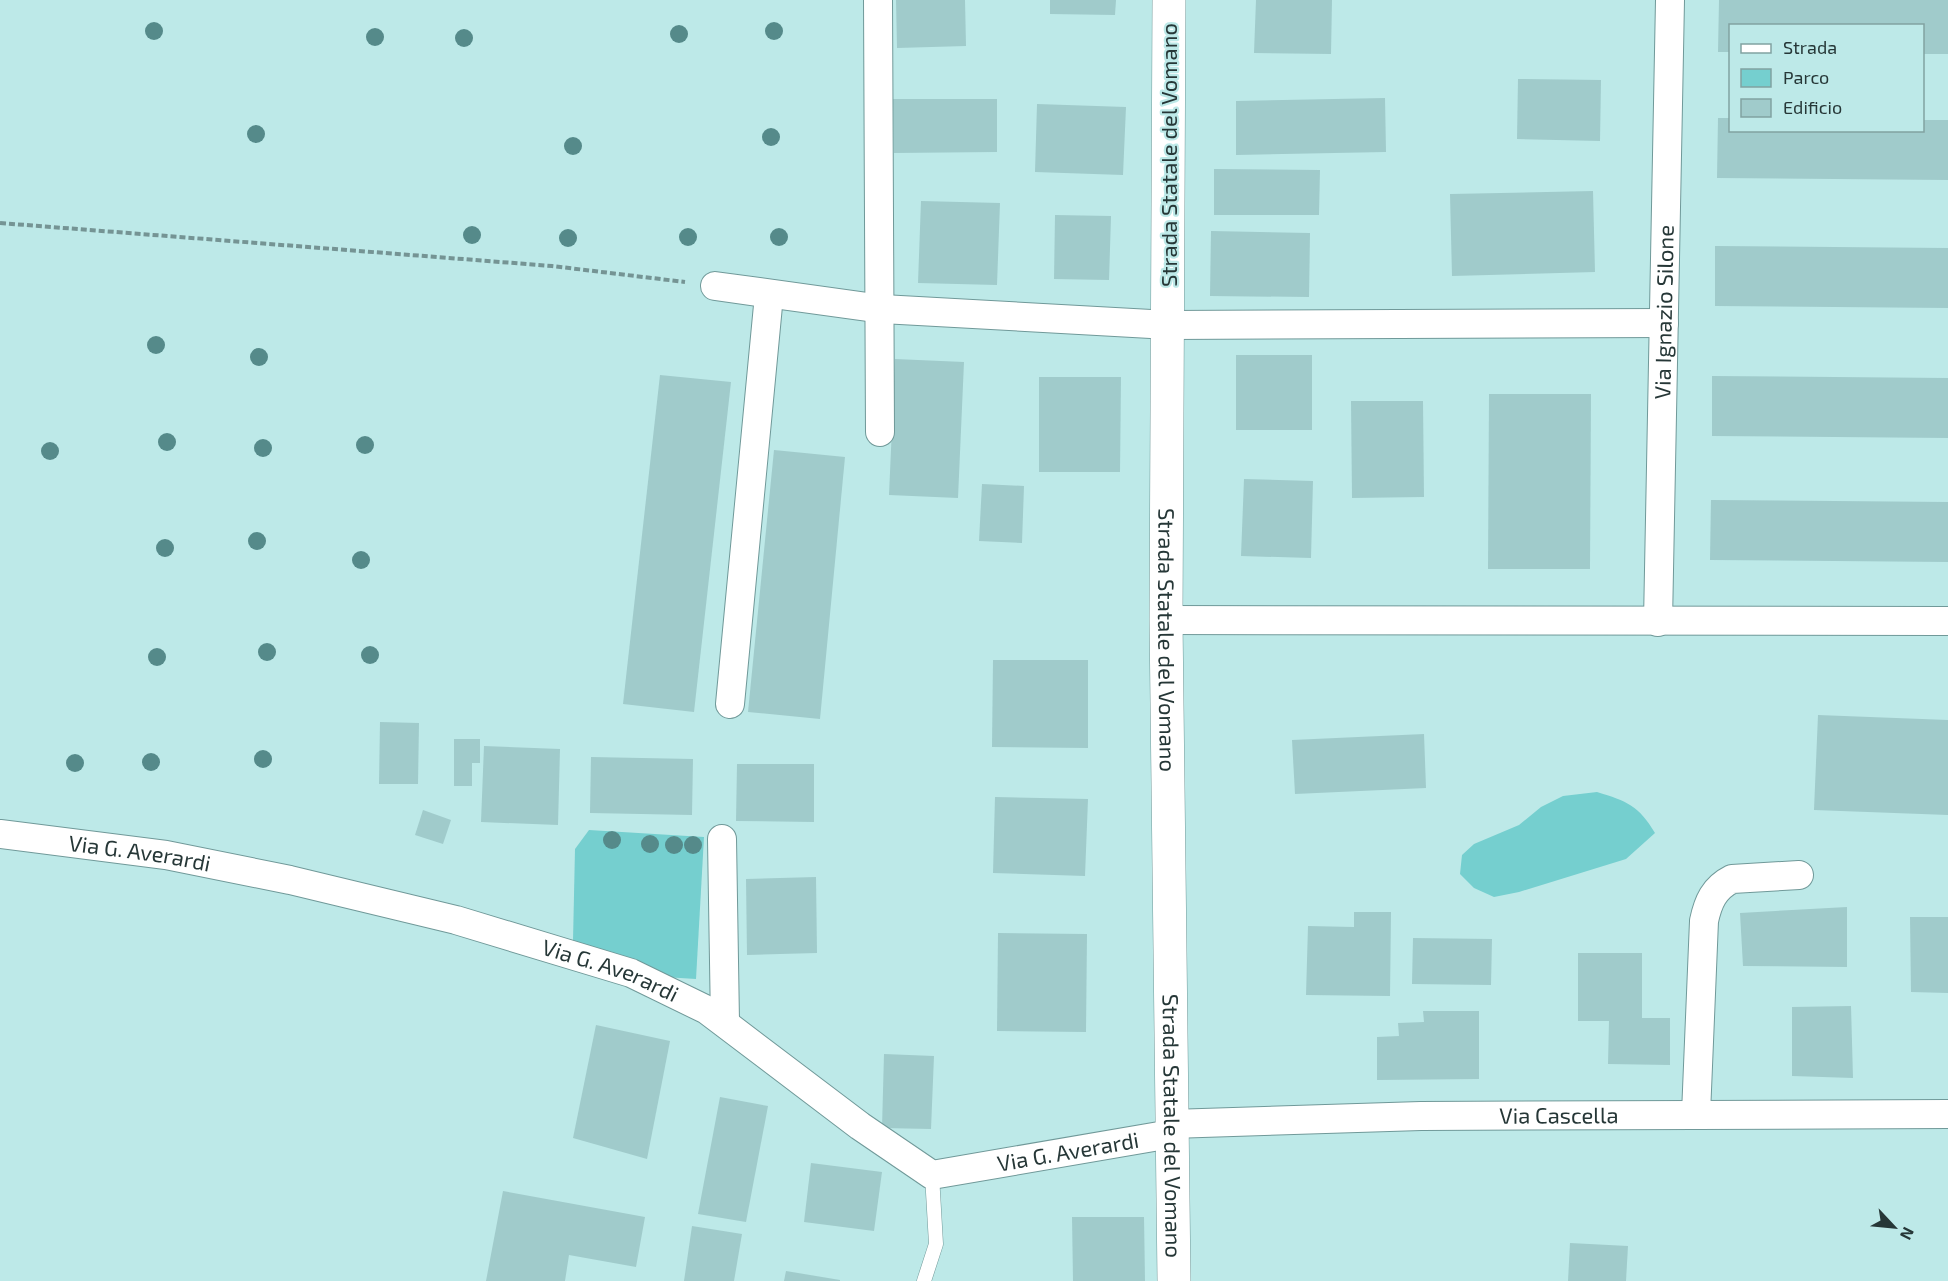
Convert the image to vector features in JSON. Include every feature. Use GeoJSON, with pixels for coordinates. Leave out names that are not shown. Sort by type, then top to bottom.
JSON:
{"type":"FeatureCollection","features":[{"type":"Feature","properties":{"kind":"main road","name":"Strada Statale del Vomano"},"geometry":{"type":"LineString","coordinates":[[1169,0],[1166,620],[1174,1281]]}},
{"type":"Feature","properties":{"kind":"street"},"geometry":{"type":"LineString","coordinates":[[878,0],[882,309],[880,432]]}},
{"type":"Feature","properties":{"kind":"street","name":"Via Ignazio Silone"},"geometry":{"type":"LineString","coordinates":[[1658,622],[1670,0]]}},
{"type":"Feature","properties":{"kind":"street"},"geometry":{"type":"LineString","coordinates":[[716,286],[769,296],[882,309],[1169,325],[1664,323]]}},
{"type":"Feature","properties":{"kind":"street"},"geometry":{"type":"LineString","coordinates":[[730,704],[769,296]]}},
{"type":"Feature","properties":{"kind":"street"},"geometry":{"type":"LineString","coordinates":[[1166,620],[1948,621]]}},
{"type":"Feature","properties":{"kind":"street","name":"Via G. Averardi"},"geometry":{"type":"LineString","coordinates":[[0,834],[177,857],[324,887],[456,920],[631,973],[684,996],[725,1022],[860,1126],[932,1175],[1171,1129]]}},
{"type":"Feature","properties":{"kind":"street"},"geometry":{"type":"LineString","coordinates":[[722,838],[725,1022]]}},
{"type":"Feature","properties":{"kind":"street"},"geometry":{"type":"LineString","coordinates":[[1696,1114],[1704,921],[1710,898],[1723,884],[1732,879],[1799,875]]}},
{"type":"Feature","properties":{"kind":"street","name":"Via Cascella"},"geometry":{"type":"LineString","coordinates":[[1171,1129],[1421,1116],[1948,1114]]}},
{"type":"Feature","properties":{"kind":"lane"},"geometry":{"type":"LineString","coordinates":[[924,1281],[936,1244],[932,1175]]}},
{"type":"Feature","properties":{"kind":"path"},"geometry":{"type":"LineString","coordinates":[[0,223],[552,266],[716,286]]}},
{"type":"Feature","properties":{"kind":"green space"},"geometry":{"type":"Polygon","coordinates":[[[1597,792],[1631,806],[1643,816],[1655,833],[1626,859],[1519,892],[1494,897],[1474,888],[1460,874],[1462,855],[1474,844],[1519,825],[1541,807],[1563,796],[1597,792]]]}},
{"type":"Feature","properties":{"kind":"green space"},"geometry":{"type":"Polygon","coordinates":[[[589,830],[704,837],[696,979],[664,977],[573,941],[575,849],[589,830]]]}},
{"type":"Feature","properties":{"kind":"building"},"geometry":{"type":"Polygon","coordinates":[[[896,0],[965,0],[966,46],[897,48],[896,0]]]}},
{"type":"Feature","properties":{"kind":"building"},"geometry":{"type":"Polygon","coordinates":[[[1050,0],[1116,0],[1115,15],[1050,14],[1050,0]]]}},
{"type":"Feature","properties":{"kind":"building"},"geometry":{"type":"Polygon","coordinates":[[[1256,0],[1332,0],[1331,54],[1254,53],[1256,0]]]}},
{"type":"Feature","properties":{"kind":"building"},"geometry":{"type":"Polygon","coordinates":[[[1719,0],[1948,0],[1948,54],[1924,54],[1924,24],[1729,24],[1729,52],[1718,52],[1719,0]]]}},
{"type":"Feature","properties":{"kind":"building"},"geometry":{"type":"Polygon","coordinates":[[[1518,79],[1601,80],[1600,141],[1517,139],[1518,79]]]}},
{"type":"Feature","properties":{"kind":"building"},"geometry":{"type":"Polygon","coordinates":[[[1385,98],[1386,152],[1236,155],[1236,101],[1385,98]]]}},
{"type":"Feature","properties":{"kind":"building"},"geometry":{"type":"Polygon","coordinates":[[[893,99],[997,99],[997,152],[894,153],[893,99]]]}},
{"type":"Feature","properties":{"kind":"building"},"geometry":{"type":"Polygon","coordinates":[[[1037,104],[1126,107],[1123,175],[1035,172],[1037,104]]]}},
{"type":"Feature","properties":{"kind":"building"},"geometry":{"type":"Polygon","coordinates":[[[1718,118],[1729,118],[1729,132],[1924,132],[1924,120],[1948,120],[1948,180],[1717,178],[1718,118]]]}},
{"type":"Feature","properties":{"kind":"building"},"geometry":{"type":"Polygon","coordinates":[[[1214,169],[1320,170],[1319,215],[1214,215],[1214,169]]]}},
{"type":"Feature","properties":{"kind":"building"},"geometry":{"type":"Polygon","coordinates":[[[1593,191],[1595,272],[1452,276],[1450,194],[1593,191]]]}},
{"type":"Feature","properties":{"kind":"building"},"geometry":{"type":"Polygon","coordinates":[[[921,201],[1000,203],[997,285],[918,283],[921,201]]]}},
{"type":"Feature","properties":{"kind":"building"},"geometry":{"type":"Polygon","coordinates":[[[1055,215],[1111,216],[1109,280],[1054,279],[1055,215]]]}},
{"type":"Feature","properties":{"kind":"building"},"geometry":{"type":"Polygon","coordinates":[[[1211,231],[1310,233],[1309,297],[1210,296],[1211,231]]]}},
{"type":"Feature","properties":{"kind":"building"},"geometry":{"type":"Polygon","coordinates":[[[1715,246],[1948,248],[1948,308],[1715,306],[1715,246]]]}},
{"type":"Feature","properties":{"kind":"building"},"geometry":{"type":"Polygon","coordinates":[[[1236,355],[1312,355],[1312,430],[1236,430],[1236,355]]]}},
{"type":"Feature","properties":{"kind":"building"},"geometry":{"type":"Polygon","coordinates":[[[895,359],[964,362],[958,498],[889,495],[895,359]]]}},
{"type":"Feature","properties":{"kind":"building"},"geometry":{"type":"Polygon","coordinates":[[[660,375],[731,382],[694,712],[623,704],[660,375]]]}},
{"type":"Feature","properties":{"kind":"building"},"geometry":{"type":"Polygon","coordinates":[[[1712,376],[1948,378],[1948,438],[1712,436],[1712,376]]]}},
{"type":"Feature","properties":{"kind":"building"},"geometry":{"type":"Polygon","coordinates":[[[1039,377],[1121,377],[1120,472],[1039,472],[1039,377]]]}},
{"type":"Feature","properties":{"kind":"building"},"geometry":{"type":"Polygon","coordinates":[[[1489,394],[1591,394],[1590,569],[1488,569],[1489,394]]]}},
{"type":"Feature","properties":{"kind":"building"},"geometry":{"type":"Polygon","coordinates":[[[1351,401],[1423,401],[1424,497],[1352,498],[1351,401]]]}},
{"type":"Feature","properties":{"kind":"building"},"geometry":{"type":"Polygon","coordinates":[[[774,450],[845,457],[820,719],[748,712],[774,450]]]}},
{"type":"Feature","properties":{"kind":"building"},"geometry":{"type":"Polygon","coordinates":[[[1244,479],[1313,481],[1311,558],[1241,556],[1244,479]]]}},
{"type":"Feature","properties":{"kind":"building"},"geometry":{"type":"Polygon","coordinates":[[[982,484],[1024,486],[1022,543],[979,541],[982,484]]]}},
{"type":"Feature","properties":{"kind":"building"},"geometry":{"type":"Polygon","coordinates":[[[1711,500],[1948,502],[1948,562],[1710,560],[1711,500]]]}},
{"type":"Feature","properties":{"kind":"building"},"geometry":{"type":"Polygon","coordinates":[[[993,660],[1088,660],[1088,748],[992,747],[993,660]]]}},
{"type":"Feature","properties":{"kind":"building"},"geometry":{"type":"Polygon","coordinates":[[[1818,715],[1948,720],[1948,815],[1814,810],[1818,715]]]}},
{"type":"Feature","properties":{"kind":"building"},"geometry":{"type":"Polygon","coordinates":[[[380,722],[419,723],[418,784],[379,784],[380,722]]]}},
{"type":"Feature","properties":{"kind":"building"},"geometry":{"type":"Polygon","coordinates":[[[1424,734],[1426,788],[1295,794],[1292,740],[1424,734]]]}},
{"type":"Feature","properties":{"kind":"building"},"geometry":{"type":"Polygon","coordinates":[[[454,739],[480,739],[480,763],[472,763],[472,786],[454,786],[454,739]]]}},
{"type":"Feature","properties":{"kind":"building"},"geometry":{"type":"Polygon","coordinates":[[[484,746],[560,749],[558,825],[481,822],[484,746]]]}},
{"type":"Feature","properties":{"kind":"building"},"geometry":{"type":"Polygon","coordinates":[[[591,757],[693,759],[692,815],[590,813],[591,757]]]}},
{"type":"Feature","properties":{"kind":"building"},"geometry":{"type":"Polygon","coordinates":[[[737,764],[814,764],[814,822],[736,821],[737,764]]]}},
{"type":"Feature","properties":{"kind":"building"},"geometry":{"type":"Polygon","coordinates":[[[995,797],[1088,799],[1085,876],[993,873],[995,797]]]}},
{"type":"Feature","properties":{"kind":"building"},"geometry":{"type":"Polygon","coordinates":[[[423,810],[451,820],[443,844],[415,835],[423,810]]]}},
{"type":"Feature","properties":{"kind":"building"},"geometry":{"type":"Polygon","coordinates":[[[816,877],[817,953],[747,955],[746,879],[816,877]]]}},
{"type":"Feature","properties":{"kind":"building"},"geometry":{"type":"Polygon","coordinates":[[[1847,907],[1847,967],[1743,966],[1740,913],[1847,907]]]}},
{"type":"Feature","properties":{"kind":"building"},"geometry":{"type":"Polygon","coordinates":[[[1354,912],[1391,912],[1390,996],[1306,995],[1308,926],[1354,927],[1354,912]]]}},
{"type":"Feature","properties":{"kind":"building"},"geometry":{"type":"Polygon","coordinates":[[[1910,917],[1948,917],[1948,993],[1911,992],[1910,917]]]}},
{"type":"Feature","properties":{"kind":"building"},"geometry":{"type":"Polygon","coordinates":[[[998,933],[1087,934],[1086,1032],[997,1031],[998,933]]]}},
{"type":"Feature","properties":{"kind":"building"},"geometry":{"type":"Polygon","coordinates":[[[1413,938],[1492,939],[1491,985],[1412,984],[1413,938]]]}},
{"type":"Feature","properties":{"kind":"building"},"geometry":{"type":"Polygon","coordinates":[[[1578,953],[1642,953],[1642,1018],[1670,1018],[1670,1065],[1608,1064],[1609,1021],[1578,1021],[1578,953]]]}},
{"type":"Feature","properties":{"kind":"building"},"geometry":{"type":"Polygon","coordinates":[[[1851,1006],[1853,1078],[1792,1076],[1792,1007],[1851,1006]]]}},
{"type":"Feature","properties":{"kind":"building"},"geometry":{"type":"Polygon","coordinates":[[[1423,1011],[1479,1011],[1479,1079],[1377,1080],[1377,1037],[1399,1036],[1398,1023],[1424,1022],[1423,1011]]]}},
{"type":"Feature","properties":{"kind":"building"},"geometry":{"type":"Polygon","coordinates":[[[596,1025],[670,1041],[647,1159],[573,1138],[596,1025]]]}},
{"type":"Feature","properties":{"kind":"building"},"geometry":{"type":"Polygon","coordinates":[[[884,1054],[934,1056],[931,1129],[882,1128],[884,1054]]]}},
{"type":"Feature","properties":{"kind":"building"},"geometry":{"type":"Polygon","coordinates":[[[720,1097],[768,1106],[746,1222],[698,1214],[720,1097]]]}},
{"type":"Feature","properties":{"kind":"building"},"geometry":{"type":"Polygon","coordinates":[[[811,1163],[882,1172],[874,1231],[804,1222],[811,1163]]]}},
{"type":"Feature","properties":{"kind":"building"},"geometry":{"type":"Polygon","coordinates":[[[503,1191],[645,1217],[636,1267],[569,1255],[565,1281],[486,1281],[503,1191]]]}},
{"type":"Feature","properties":{"kind":"building"},"geometry":{"type":"Polygon","coordinates":[[[1072,1217],[1144,1217],[1145,1281],[1073,1281],[1072,1217]]]}},
{"type":"Feature","properties":{"kind":"building"},"geometry":{"type":"Polygon","coordinates":[[[692,1226],[742,1234],[734,1281],[684,1281],[692,1226]]]}},
{"type":"Feature","properties":{"kind":"building"},"geometry":{"type":"Polygon","coordinates":[[[1570,1243],[1628,1246],[1626,1281],[1568,1281],[1570,1243]]]}},
{"type":"Feature","properties":{"kind":"building"},"geometry":{"type":"Polygon","coordinates":[[[786,1271],[840,1280],[840,1281],[784,1281],[786,1271]]]}}]}
